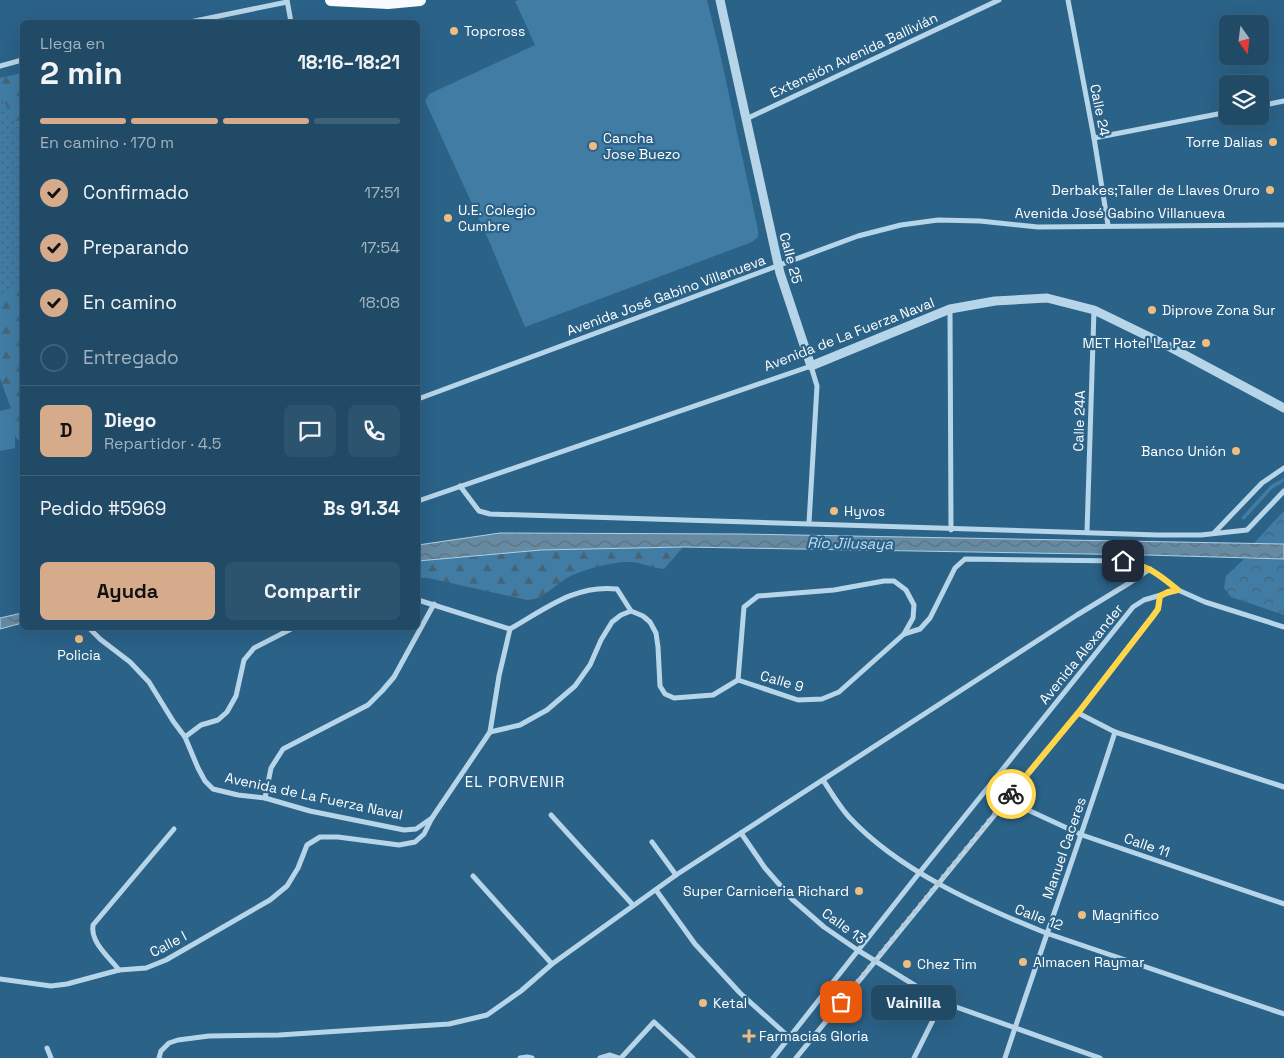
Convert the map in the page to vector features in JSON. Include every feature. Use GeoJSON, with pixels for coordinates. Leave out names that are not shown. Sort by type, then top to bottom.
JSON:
{"type":"FeatureCollection","features":[{"type":"Feature","properties":{"kind":"main road"},"geometry":{"type":"LineString","coordinates":[[331,0],[388,3],[420,0]]}},
{"type":"Feature","properties":{"kind":"street","name":"Calle 25"},"geometry":{"type":"LineString","coordinates":[[720,0],[778,266],[817,386],[809,523]]}},
{"type":"Feature","properties":{"kind":"street","name":"Extensión Avenida Ballivián"},"geometry":{"type":"LineString","coordinates":[[746,119],[1000,0]]}},
{"type":"Feature","properties":{"kind":"street","name":"Calle 24"},"geometry":{"type":"LineString","coordinates":[[1068,0],[1108,225]]}},
{"type":"Feature","properties":{"kind":"street"},"geometry":{"type":"LineString","coordinates":[[199,20],[287,1],[291,20]]}},
{"type":"Feature","properties":{"kind":"street"},"geometry":{"type":"LineString","coordinates":[[0,66],[20,61]]}},
{"type":"Feature","properties":{"kind":"street"},"geometry":{"type":"LineString","coordinates":[[1269,104],[1284,101]]}},
{"type":"Feature","properties":{"kind":"street"},"geometry":{"type":"LineString","coordinates":[[1094,138],[1219,114]]}},
{"type":"Feature","properties":{"kind":"street","name":"Avenida José Gabino Villanueva"},"geometry":{"type":"LineString","coordinates":[[420,398],[670,304],[858,236],[901,225],[938,220],[980,221],[1038,227],[1284,224]]}},
{"type":"Feature","properties":{"kind":"street","name":"Avenida de La Fuerza Naval"},"geometry":{"type":"LineString","coordinates":[[420,500],[811,366],[950,309],[995,301],[1047,298],[1094,310],[1170,347],[1284,408]]}},
{"type":"Feature","properties":{"kind":"street"},"geometry":{"type":"LineString","coordinates":[[950,309],[951,530]]}},
{"type":"Feature","properties":{"kind":"street","name":"Calle 24A"},"geometry":{"type":"LineString","coordinates":[[1087,532],[1094,310]]}},
{"type":"Feature","properties":{"kind":"street"},"geometry":{"type":"LineString","coordinates":[[1214,533],[1262,483],[1284,468]]}},
{"type":"Feature","properties":{"kind":"street"},"geometry":{"type":"LineString","coordinates":[[460,486],[479,511],[490,514],[809,523],[951,530],[1087,532],[1158,536],[1185,536],[1247,530],[1284,491]]}},
{"type":"Feature","properties":{"kind":"street","name":"Calle 9"},"geometry":{"type":"LineString","coordinates":[[738,680],[798,700],[822,699],[839,692],[904,634],[920,629],[930,618],[954,568],[965,559],[1123,561],[1141,564],[1178,590],[1205,602],[1284,627]]}},
{"type":"Feature","properties":{"kind":"street"},"geometry":{"type":"LineString","coordinates":[[159,1058],[161,1051],[168,1043],[178,1040],[209,1036],[279,1035],[449,1024],[486,1015],[521,991],[552,964],[676,875],[1150,569]]}},
{"type":"Feature","properties":{"kind":"street"},"geometry":{"type":"LineString","coordinates":[[432,818],[490,732],[499,676],[510,629],[556,601],[576,592],[605,588],[617,589],[631,611],[643,616],[650,622],[656,633],[660,686],[665,694],[674,698],[713,695],[738,680],[744,607],[758,596],[834,590],[894,581],[906,590],[914,605],[913,618],[904,634]]}},
{"type":"Feature","properties":{"kind":"street"},"geometry":{"type":"LineString","coordinates":[[796,1058],[1078,713],[1158,609],[1160,596],[1178,590]]}},
{"type":"Feature","properties":{"kind":"street","name":"Avenida Alexander"},"geometry":{"type":"LineString","coordinates":[[773,1058],[1133,607],[1144,600],[1160,596]]}},
{"type":"Feature","properties":{"kind":"street"},"geometry":{"type":"LineString","coordinates":[[420,600],[510,629]]}},
{"type":"Feature","properties":{"kind":"street"},"geometry":{"type":"LineString","coordinates":[[420,630],[434,604]]}},
{"type":"Feature","properties":{"kind":"street"},"geometry":{"type":"LineString","coordinates":[[490,732],[520,725],[547,710],[575,686],[585,672],[612,622],[621,615],[631,611]]}},
{"type":"Feature","properties":{"kind":"street","name":"Avenida de La Fuerza Naval"},"geometry":{"type":"LineString","coordinates":[[91,630],[137,668],[185,736],[198,768],[210,786],[217,790],[265,798],[310,810],[404,830],[416,829],[432,818]]}},
{"type":"Feature","properties":{"kind":"street"},"geometry":{"type":"LineString","coordinates":[[185,736],[206,723],[218,720],[227,712],[234,701],[242,666],[248,654],[260,644],[288,630]]}},
{"type":"Feature","properties":{"kind":"street"},"geometry":{"type":"LineString","coordinates":[[265,798],[271,768],[283,749],[368,705],[394,677],[420,630]]}},
{"type":"Feature","properties":{"kind":"street"},"geometry":{"type":"LineString","coordinates":[[1078,713],[1115,732],[1284,788]]}},
{"type":"Feature","properties":{"kind":"street","name":"Manuel Caceres"},"geometry":{"type":"LineString","coordinates":[[1005,1058],[1046,933],[1082,835],[1115,732]]}},
{"type":"Feature","properties":{"kind":"street","name":"Calle 12"},"geometry":{"type":"LineString","coordinates":[[823,780],[849,816],[882,847],[939,884],[1046,933],[1284,1014]]}},
{"type":"Feature","properties":{"kind":"street","name":"Calle 11"},"geometry":{"type":"LineString","coordinates":[[1006,800],[1082,835],[1284,904]]}},
{"type":"Feature","properties":{"kind":"street"},"geometry":{"type":"LineString","coordinates":[[551,814],[633,905]]}},
{"type":"Feature","properties":{"kind":"street","name":"Calle I"},"geometry":{"type":"LineString","coordinates":[[0,979],[51,986],[67,984],[119,970],[146,968],[166,960],[270,900],[287,886],[298,868],[307,845],[320,837],[338,837],[399,845],[415,842],[424,834],[432,818]]}},
{"type":"Feature","properties":{"kind":"street"},"geometry":{"type":"LineString","coordinates":[[119,970],[96,940],[93,933],[93,925],[174,829]]}},
{"type":"Feature","properties":{"kind":"street","name":"Calle 13"},"geometry":{"type":"LineString","coordinates":[[741,833],[764,868],[792,899],[824,927],[859,951],[942,1002],[1100,1058]]}},
{"type":"Feature","properties":{"kind":"street"},"geometry":{"type":"LineString","coordinates":[[652,842],[676,875]]}},
{"type":"Feature","properties":{"kind":"street"},"geometry":{"type":"LineString","coordinates":[[473,876],[552,964]]}},
{"type":"Feature","properties":{"kind":"street"},"geometry":{"type":"LineString","coordinates":[[656,890],[701,951],[740,993],[789,1038]]}},
{"type":"Feature","properties":{"kind":"street"},"geometry":{"type":"LineString","coordinates":[[914,1058],[942,1002]]}},
{"type":"Feature","properties":{"kind":"street"},"geometry":{"type":"LineString","coordinates":[[600,1058],[610,1055],[620,1058],[654,1022],[694,1058]]}},
{"type":"Feature","properties":{"kind":"street"},"geometry":{"type":"LineString","coordinates":[[47,1048],[51,1058]]}},
{"type":"Feature","properties":{"kind":"street"},"geometry":{"type":"LineString","coordinates":[[520,1058],[532,1058]]}},
{"type":"Feature","properties":{"kind":"green space","name":"Cancha Jose Buezo"},"geometry":{"type":"Polygon","coordinates":[[[707,0],[720,53],[758,237],[752,242],[525,327],[489,241],[425,101],[429,94],[535,45],[515,1],[707,0]]]}},
{"type":"Feature","properties":{"kind":"green space"},"geometry":{"type":"Polygon","coordinates":[[[20,73],[20,120],[16,121],[0,95],[0,78],[20,73]]]}},
{"type":"Feature","properties":{"kind":"green space"},"geometry":{"type":"Polygon","coordinates":[[[0,95],[16,120],[20,120],[20,278],[9,289],[0,294],[0,95]]]}},
{"type":"Feature","properties":{"kind":"green space"},"geometry":{"type":"Polygon","coordinates":[[[20,278],[20,442],[15,436],[15,420],[0,378],[0,294],[9,289],[20,278]]]}},
{"type":"Feature","properties":{"kind":"green space"},"geometry":{"type":"Polygon","coordinates":[[[12,408],[15,420],[15,448],[0,451],[0,411],[12,408]]]}},
{"type":"Feature","properties":{"kind":"green space"},"geometry":{"type":"Polygon","coordinates":[[[1284,478],[1284,482],[1273,488],[1244,520],[1241,518],[1271,485],[1284,478]]]}},
{"type":"Feature","properties":{"kind":"green space"},"geometry":{"type":"Polygon","coordinates":[[[1284,511],[1284,544],[1254,543],[1282,513],[1284,511]]]}},
{"type":"Feature","properties":{"kind":"green space"},"geometry":{"type":"Polygon","coordinates":[[[683,547],[664,569],[631,562],[606,565],[573,575],[540,597],[527,600],[428,578],[420,578],[420,561],[541,550],[683,547]]]}},
{"type":"Feature","properties":{"kind":"green space"},"geometry":{"type":"Polygon","coordinates":[[[1244,559],[1284,559],[1284,615],[1231,597],[1224,588],[1226,576],[1244,559]]]}},
{"type":"Feature","properties":{"kind":"water","name":"Río Jilusaya"},"geometry":{"type":"Polygon","coordinates":[[[500,533],[741,534],[1284,544],[1284,559],[683,547],[541,550],[420,561],[420,545],[500,533]]]}},
{"type":"Feature","properties":{"kind":"water"},"geometry":{"type":"Polygon","coordinates":[[[20,613],[20,624],[0,629],[0,618],[20,613]]]}},
{"type":"Feature","properties":{"kind":"way so far"},"geometry":{"type":"LineString","coordinates":[[841,1002],[1011,794]]}},
{"type":"Feature","properties":{"kind":"place","name":"Topcross"},"geometry":{"type":"Point","coordinates":[454,31]}},
{"type":"Feature","properties":{"kind":"place","name":"Torre Dalias"},"geometry":{"type":"Point","coordinates":[1273,142]}},
{"type":"Feature","properties":{"kind":"place","name":"Cancha Jose Buezo"},"geometry":{"type":"Point","coordinates":[593,146]}},
{"type":"Feature","properties":{"kind":"place","name":"Derbakes;Taller de Llaves Oruro"},"geometry":{"type":"Point","coordinates":[1270,190]}},
{"type":"Feature","properties":{"kind":"place","name":"U.E. Colegio Cumbre"},"geometry":{"type":"Point","coordinates":[448,218]}},
{"type":"Feature","properties":{"kind":"place","name":"Diprove Zona Sur"},"geometry":{"type":"Point","coordinates":[1152,310]}},
{"type":"Feature","properties":{"kind":"place","name":"MET Hotel La Paz"},"geometry":{"type":"Point","coordinates":[1206,343]}},
{"type":"Feature","properties":{"kind":"place","name":"Banco Unión"},"geometry":{"type":"Point","coordinates":[1236,451]}},
{"type":"Feature","properties":{"kind":"place","name":"Hyvos"},"geometry":{"type":"Point","coordinates":[834,511]}},
{"type":"Feature","properties":{"kind":"place","name":"Policia"},"geometry":{"type":"Point","coordinates":[79,639]}},
{"type":"Feature","properties":{"kind":"place","name":"Super Carniceria Richard"},"geometry":{"type":"Point","coordinates":[859,891]}},
{"type":"Feature","properties":{"kind":"place","name":"Magnifico"},"geometry":{"type":"Point","coordinates":[1082,915]}},
{"type":"Feature","properties":{"kind":"place","name":"Almacen Raymar"},"geometry":{"type":"Point","coordinates":[1023,962]}},
{"type":"Feature","properties":{"kind":"place","name":"Chez Tim"},"geometry":{"type":"Point","coordinates":[907,964]}},
{"type":"Feature","properties":{"kind":"place","name":"Vainilla"},"geometry":{"type":"Point","coordinates":[841,1002]}},
{"type":"Feature","properties":{"kind":"place","name":"Ketal"},"geometry":{"type":"Point","coordinates":[703,1003]}},
{"type":"Feature","properties":{"kind":"place","name":"Farmacias Gloria"},"geometry":{"type":"Point","coordinates":[749,1036]}},
{"type":"Feature","properties":{"kind":"district","name":"EL PORVENIR"},"geometry":{"type":"Point","coordinates":[515,781]}},
{"type":"Feature","properties":{"kind":"route"},"geometry":{"type":"LineString","coordinates":[[1011,794],[1078,713],[1153,616],[1158,609],[1160,596],[1178,590],[1160,575],[1141,564],[1123,561]]}}]}
